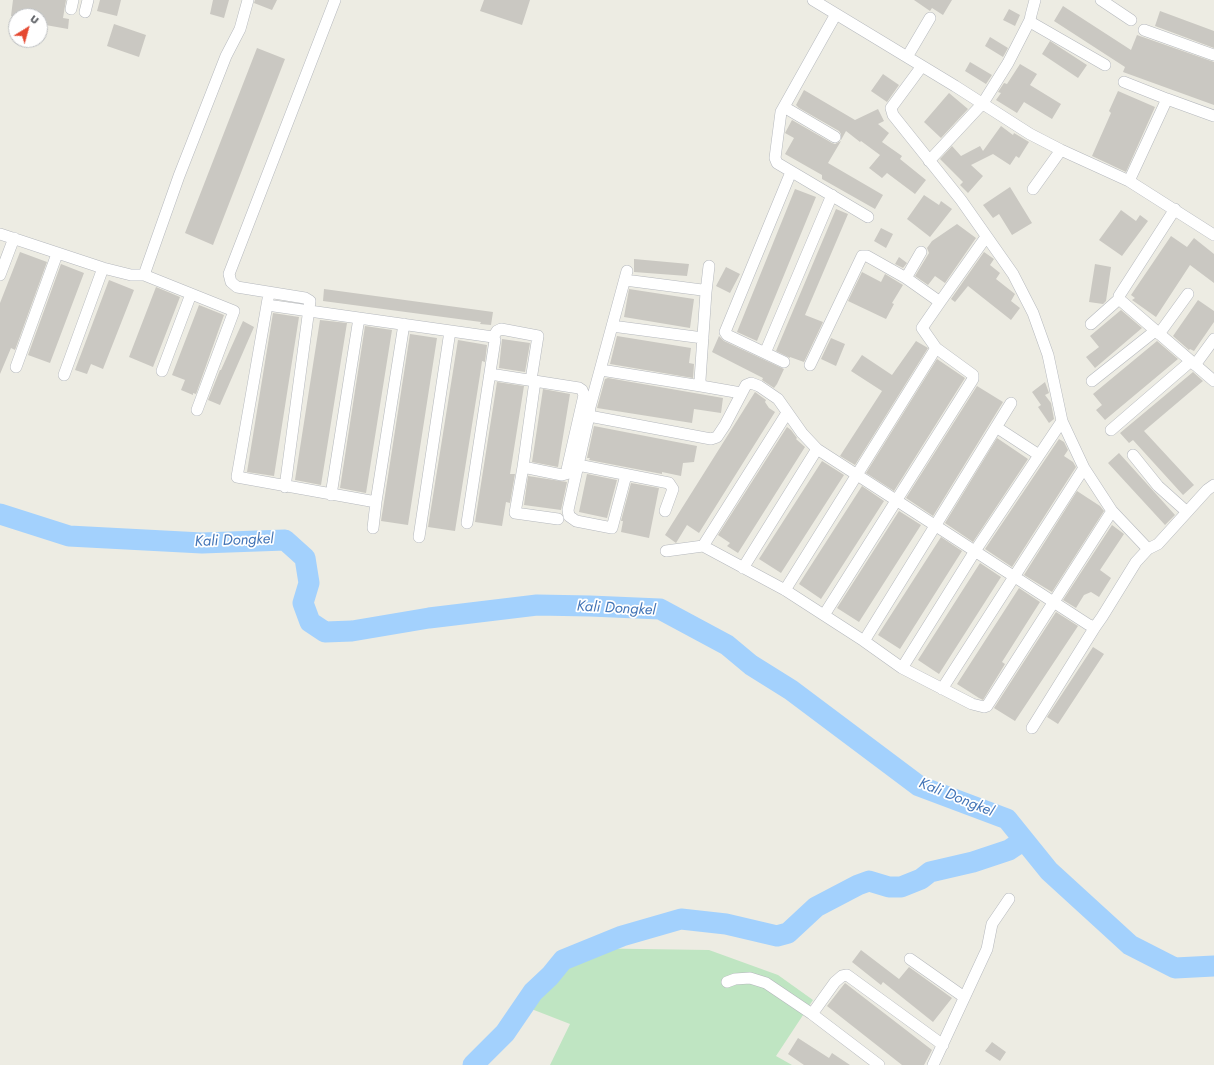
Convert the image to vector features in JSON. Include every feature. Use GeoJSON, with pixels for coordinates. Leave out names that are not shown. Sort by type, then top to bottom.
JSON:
{"type":"FeatureCollection","features":[{"type":"Feature","properties":{"kind":"street"},"geometry":{"type":"LineString","coordinates":[[85,12],[88,0]]}},
{"type":"Feature","properties":{"kind":"street"},"geometry":{"type":"LineString","coordinates":[[144,275],[179,176],[226,56],[240,29],[248,0]]}},
{"type":"Feature","properties":{"kind":"street"},"geometry":{"type":"LineString","coordinates":[[285,486],[309,310],[309,299],[237,287],[231,282],[229,274],[335,0]]}},
{"type":"Feature","properties":{"kind":"street"},"geometry":{"type":"LineString","coordinates":[[813,0],[983,103],[1030,134],[1129,181],[1214,235]]}},
{"type":"Feature","properties":{"kind":"street"},"geometry":{"type":"LineString","coordinates":[[929,161],[983,103],[1008,63],[1030,20],[1035,0]]}},
{"type":"Feature","properties":{"kind":"street"},"geometry":{"type":"LineString","coordinates":[[1100,0],[1131,20]]}},
{"type":"Feature","properties":{"kind":"street"},"geometry":{"type":"LineString","coordinates":[[836,14],[781,112],[775,158],[777,163],[791,172],[868,217]]}},
{"type":"Feature","properties":{"kind":"street"},"geometry":{"type":"LineString","coordinates":[[907,57],[930,18]]}},
{"type":"Feature","properties":{"kind":"street"},"geometry":{"type":"LineString","coordinates":[[1030,20],[1105,65]]}},
{"type":"Feature","properties":{"kind":"street"},"geometry":{"type":"LineString","coordinates":[[1144,30],[1214,55]]}},
{"type":"Feature","properties":{"kind":"street"},"geometry":{"type":"LineString","coordinates":[[922,66],[891,108],[893,115],[961,200],[1013,274],[1033,314],[1048,355],[1062,422],[1084,468],[1112,511],[1148,549]]}},
{"type":"Feature","properties":{"kind":"street"},"geometry":{"type":"LineString","coordinates":[[1124,82],[1214,116]]}},
{"type":"Feature","properties":{"kind":"street"},"geometry":{"type":"LineString","coordinates":[[1129,181],[1167,99]]}},
{"type":"Feature","properties":{"kind":"street"},"geometry":{"type":"LineString","coordinates":[[784,107],[835,136]]}},
{"type":"Feature","properties":{"kind":"street"},"geometry":{"type":"LineString","coordinates":[[1033,189],[1061,150]]}},
{"type":"Feature","properties":{"kind":"street"},"geometry":{"type":"LineString","coordinates":[[784,362],[727,335],[724,332],[791,172]]}},
{"type":"Feature","properties":{"kind":"street"},"geometry":{"type":"LineString","coordinates":[[765,353],[832,196]]}},
{"type":"Feature","properties":{"kind":"street"},"geometry":{"type":"LineString","coordinates":[[1091,324],[1119,299],[1119,296],[1175,209]]}},
{"type":"Feature","properties":{"kind":"street"},"geometry":{"type":"LineString","coordinates":[[0,234],[103,268],[131,275],[144,275],[234,311],[197,410]]}},
{"type":"Feature","properties":{"kind":"street"},"geometry":{"type":"LineString","coordinates":[[824,615],[973,379],[972,375],[936,348],[922,328],[986,237]]}},
{"type":"Feature","properties":{"kind":"street"},"geometry":{"type":"LineString","coordinates":[[0,275],[14,238]]}},
{"type":"Feature","properties":{"kind":"street"},"geometry":{"type":"LineString","coordinates":[[906,278],[921,252]]}},
{"type":"Feature","properties":{"kind":"street"},"geometry":{"type":"LineString","coordinates":[[16,367],[57,254]]}},
{"type":"Feature","properties":{"kind":"street"},"geometry":{"type":"LineString","coordinates":[[810,365],[862,256],[867,256],[906,278],[940,302]]}},
{"type":"Feature","properties":{"kind":"street"},"geometry":{"type":"LineString","coordinates":[[701,386],[706,292],[709,266]]}},
{"type":"Feature","properties":{"kind":"street"},"geometry":{"type":"LineString","coordinates":[[64,375],[103,268]]}},
{"type":"Feature","properties":{"kind":"street"},"geometry":{"type":"LineString","coordinates":[[626,475],[612,528],[576,521],[569,516],[568,510],[590,407],[626,276],[706,292]]}},
{"type":"Feature","properties":{"kind":"street"},"geometry":{"type":"LineString","coordinates":[[270,292],[236,475],[239,478],[376,502]]}},
{"type":"Feature","properties":{"kind":"street"},"geometry":{"type":"LineString","coordinates":[[162,371],[191,294]]}},
{"type":"Feature","properties":{"kind":"street"},"geometry":{"type":"LineString","coordinates":[[1092,381],[1157,333],[1188,294]]}},
{"type":"Feature","properties":{"kind":"street"},"geometry":{"type":"LineString","coordinates":[[1119,299],[1157,333],[1214,380]]}},
{"type":"Feature","properties":{"kind":"street"},"geometry":{"type":"LineString","coordinates":[[267,305],[493,337]]}},
{"type":"Feature","properties":{"kind":"street"},"geometry":{"type":"LineString","coordinates":[[331,495],[359,318]]}},
{"type":"Feature","properties":{"kind":"street"},"geometry":{"type":"LineString","coordinates":[[373,528],[404,324]]}},
{"type":"Feature","properties":{"kind":"street"},"geometry":{"type":"LineString","coordinates":[[612,326],[704,338]]}},
{"type":"Feature","properties":{"kind":"street"},"geometry":{"type":"LineString","coordinates":[[493,337],[500,329],[538,336],[523,468],[515,513],[558,518]]}},
{"type":"Feature","properties":{"kind":"street"},"geometry":{"type":"LineString","coordinates":[[419,537],[450,331]]}},
{"type":"Feature","properties":{"kind":"street"},"geometry":{"type":"LineString","coordinates":[[467,523],[495,340],[493,337]]}},
{"type":"Feature","properties":{"kind":"street"},"geometry":{"type":"LineString","coordinates":[[1111,430],[1193,363],[1214,339]]}},
{"type":"Feature","properties":{"kind":"street"},"geometry":{"type":"LineString","coordinates":[[785,590],[936,348]]}},
{"type":"Feature","properties":{"kind":"street"},"geometry":{"type":"LineString","coordinates":[[601,370],[742,393]]}},
{"type":"Feature","properties":{"kind":"street"},"geometry":{"type":"LineString","coordinates":[[490,374],[579,388],[582,390],[584,395],[566,474],[562,475],[523,468]]}},
{"type":"Feature","properties":{"kind":"street"},"geometry":{"type":"LineString","coordinates":[[589,416],[711,439],[717,437],[725,425],[746,385],[751,383],[759,386],[778,399],[802,433],[817,449],[1053,602],[1089,625],[1095,627]]}},
{"type":"Feature","properties":{"kind":"street"},"geometry":{"type":"LineString","coordinates":[[864,641],[1011,403]]}},
{"type":"Feature","properties":{"kind":"street"},"geometry":{"type":"LineString","coordinates":[[703,546],[787,413]]}},
{"type":"Feature","properties":{"kind":"street"},"geometry":{"type":"LineString","coordinates":[[902,668],[975,551],[1062,422]]}},
{"type":"Feature","properties":{"kind":"street"},"geometry":{"type":"LineString","coordinates":[[996,427],[1039,455]]}},
{"type":"Feature","properties":{"kind":"street"},"geometry":{"type":"LineString","coordinates":[[743,568],[817,449]]}},
{"type":"Feature","properties":{"kind":"street"},"geometry":{"type":"LineString","coordinates":[[1134,455],[1158,486],[1187,512]]}},
{"type":"Feature","properties":{"kind":"street"},"geometry":{"type":"LineString","coordinates":[[578,465],[669,483],[673,489],[665,511]]}},
{"type":"Feature","properties":{"kind":"street"},"geometry":{"type":"LineString","coordinates":[[942,689],[1084,468]]}},
{"type":"Feature","properties":{"kind":"street"},"geometry":{"type":"LineString","coordinates":[[1032,728],[1120,590],[1136,562],[1148,549],[1158,544],[1207,490],[1214,485]]}},
{"type":"Feature","properties":{"kind":"street"},"geometry":{"type":"LineString","coordinates":[[666,551],[703,546],[785,590],[864,641],[902,668],[972,704],[984,708],[987,706],[1112,511]]}},
{"type":"Feature","properties":{"kind":"street"},"geometry":{"type":"LineString","coordinates":[[933,1065],[987,949],[992,924],[1009,899]]}},
{"type":"Feature","properties":{"kind":"street"},"geometry":{"type":"LineString","coordinates":[[910,959],[964,997]]}},
{"type":"Feature","properties":{"kind":"street"},"geometry":{"type":"LineString","coordinates":[[812,1014],[835,982],[842,976],[848,975],[943,1045]]}},
{"type":"Feature","properties":{"kind":"street"},"geometry":{"type":"LineString","coordinates":[[727,982],[735,979],[750,978],[766,982],[812,1014],[879,1065]]}},
{"type":"Feature","properties":{"kind":"green space"},"geometry":{"type":"Polygon","coordinates":[[[572,948],[709,950],[778,975],[813,1000],[776,1056],[792,1065],[550,1065],[570,1024],[516,1003],[572,948]]]}},
{"type":"Feature","properties":{"kind":"building"},"geometry":{"type":"Polygon","coordinates":[[[13,0],[66,0],[63,18],[69,19],[68,29],[48,25],[48,8],[12,8],[13,0]]]}},
{"type":"Feature","properties":{"kind":"building"},"geometry":{"type":"Polygon","coordinates":[[[100,0],[121,0],[117,16],[97,11],[100,0]]]}},
{"type":"Feature","properties":{"kind":"building"},"geometry":{"type":"Polygon","coordinates":[[[213,0],[229,0],[224,18],[210,14],[213,0]]]}},
{"type":"Feature","properties":{"kind":"building"},"geometry":{"type":"Polygon","coordinates":[[[255,0],[277,0],[272,10],[254,3],[255,0]]]}},
{"type":"Feature","properties":{"kind":"building"},"geometry":{"type":"Polygon","coordinates":[[[484,0],[530,0],[522,25],[480,11],[484,0]]]}},
{"type":"Feature","properties":{"kind":"building"},"geometry":{"type":"Polygon","coordinates":[[[914,0],[952,0],[943,15],[932,8],[930,11],[914,0]]]}},
{"type":"Feature","properties":{"kind":"building"},"geometry":{"type":"Polygon","coordinates":[[[1063,6],[1131,50],[1137,35],[1214,62],[1214,105],[1123,72],[1125,67],[1054,21],[1063,6]]]}},
{"type":"Feature","properties":{"kind":"building"},"geometry":{"type":"Polygon","coordinates":[[[1009,9],[1020,15],[1015,26],[1003,20],[1009,9]]]}},
{"type":"Feature","properties":{"kind":"building"},"geometry":{"type":"Polygon","coordinates":[[[1160,11],[1214,31],[1214,48],[1155,26],[1160,11]]]}},
{"type":"Feature","properties":{"kind":"building"},"geometry":{"type":"Polygon","coordinates":[[[114,24],[146,35],[139,57],[107,46],[114,24]]]}},
{"type":"Feature","properties":{"kind":"building"},"geometry":{"type":"Polygon","coordinates":[[[990,37],[1008,48],[1003,57],[985,46],[990,37]]]}},
{"type":"Feature","properties":{"kind":"building"},"geometry":{"type":"Polygon","coordinates":[[[1050,41],[1087,65],[1078,78],[1042,54],[1050,41]]]}},
{"type":"Feature","properties":{"kind":"building"},"geometry":{"type":"Polygon","coordinates":[[[257,48],[285,59],[213,245],[185,233],[257,48]]]}},
{"type":"Feature","properties":{"kind":"building"},"geometry":{"type":"Polygon","coordinates":[[[970,62],[992,75],[986,84],[965,71],[970,62]]]}},
{"type":"Feature","properties":{"kind":"building"},"geometry":{"type":"Polygon","coordinates":[[[1020,64],[1037,74],[1030,85],[1061,104],[1052,119],[1024,102],[1017,113],[996,100],[1001,93],[998,92],[1004,83],[1007,84],[1020,64]]]}},
{"type":"Feature","properties":{"kind":"building"},"geometry":{"type":"Polygon","coordinates":[[[883,74],[899,85],[887,102],[871,91],[883,74]]]}},
{"type":"Feature","properties":{"kind":"building"},"geometry":{"type":"Polygon","coordinates":[[[804,90],[855,120],[878,109],[884,121],[878,124],[889,133],[882,142],[902,156],[900,159],[926,180],[915,194],[887,173],[882,178],[869,168],[880,155],[846,131],[841,140],[841,134],[839,131],[799,108],[796,105],[804,90]]]}},
{"type":"Feature","properties":{"kind":"building"},"geometry":{"type":"Polygon","coordinates":[[[1118,91],[1155,107],[1126,172],[1092,156],[1111,113],[1109,111],[1118,91]]]}},
{"type":"Feature","properties":{"kind":"building"},"geometry":{"type":"Polygon","coordinates":[[[949,93],[968,109],[941,138],[924,122],[949,93]]]}},
{"type":"Feature","properties":{"kind":"building"},"geometry":{"type":"Polygon","coordinates":[[[792,120],[832,143],[835,144],[841,141],[828,163],[883,195],[875,209],[822,179],[822,175],[785,154],[794,138],[785,133],[792,120]]]}},
{"type":"Feature","properties":{"kind":"building"},"geometry":{"type":"Polygon","coordinates":[[[1001,126],[1013,135],[1014,133],[1029,142],[1019,158],[1016,156],[1010,165],[993,154],[971,165],[983,176],[968,193],[960,185],[963,182],[940,159],[952,146],[961,156],[980,146],[983,151],[1001,126]]]}},
{"type":"Feature","properties":{"kind":"building"},"geometry":{"type":"Polygon","coordinates":[[[1010,187],[1032,223],[1012,235],[999,214],[993,218],[983,205],[1010,187]]]}},
{"type":"Feature","properties":{"kind":"building"},"geometry":{"type":"Polygon","coordinates":[[[795,189],[816,197],[757,341],[737,332],[795,189]]]}},
{"type":"Feature","properties":{"kind":"building"},"geometry":{"type":"Polygon","coordinates":[[[924,195],[939,205],[941,201],[952,209],[930,237],[907,219],[924,195]]]}},
{"type":"Feature","properties":{"kind":"building"},"geometry":{"type":"Polygon","coordinates":[[[836,209],[848,214],[805,315],[823,322],[804,362],[790,358],[776,351],[836,209]]]}},
{"type":"Feature","properties":{"kind":"building"},"geometry":{"type":"Polygon","coordinates":[[[1121,210],[1136,221],[1140,215],[1148,221],[1122,256],[1099,240],[1121,210]]]}},
{"type":"Feature","properties":{"kind":"building"},"geometry":{"type":"Polygon","coordinates":[[[957,224],[976,238],[945,283],[935,276],[928,285],[915,276],[929,253],[927,248],[932,241],[957,224]]]}},
{"type":"Feature","properties":{"kind":"building"},"geometry":{"type":"Polygon","coordinates":[[[881,228],[893,234],[886,248],[874,241],[881,228]]]}},
{"type":"Feature","properties":{"kind":"building"},"geometry":{"type":"Polygon","coordinates":[[[1171,236],[1187,247],[1194,238],[1214,254],[1214,283],[1190,265],[1156,317],[1132,300],[1135,298],[1131,295],[1171,236]]]}},
{"type":"Feature","properties":{"kind":"building"},"geometry":{"type":"Polygon","coordinates":[[[20,252],[47,262],[15,350],[11,348],[0,374],[0,303],[20,252]]]}},
{"type":"Feature","properties":{"kind":"building"},"geometry":{"type":"Polygon","coordinates":[[[984,252],[994,259],[990,265],[1000,273],[996,279],[1015,294],[1011,301],[1020,308],[1011,320],[968,286],[955,302],[951,299],[984,252]]]}},
{"type":"Feature","properties":{"kind":"building"},"geometry":{"type":"Polygon","coordinates":[[[899,257],[907,263],[903,268],[895,264],[899,257]]]}},
{"type":"Feature","properties":{"kind":"building"},"geometry":{"type":"Polygon","coordinates":[[[634,259],[689,264],[687,276],[634,272],[634,259]]]}},
{"type":"Feature","properties":{"kind":"building"},"geometry":{"type":"Polygon","coordinates":[[[61,264],[84,273],[50,363],[28,355],[61,264]]]}},
{"type":"Feature","properties":{"kind":"building"},"geometry":{"type":"Polygon","coordinates":[[[1095,264],[1111,267],[1106,301],[1103,304],[1089,302],[1095,264]]]}},
{"type":"Feature","properties":{"kind":"building"},"geometry":{"type":"Polygon","coordinates":[[[726,267],[740,274],[730,293],[716,286],[726,267]]]}},
{"type":"Feature","properties":{"kind":"building"},"geometry":{"type":"Polygon","coordinates":[[[862,272],[881,282],[885,274],[903,285],[892,303],[894,304],[886,319],[848,301],[862,272]]]}},
{"type":"Feature","properties":{"kind":"building"},"geometry":{"type":"Polygon","coordinates":[[[109,280],[134,290],[103,369],[91,364],[87,374],[75,370],[109,280]]]}},
{"type":"Feature","properties":{"kind":"building"},"geometry":{"type":"Polygon","coordinates":[[[156,287],[180,297],[153,367],[129,357],[156,287]]]}},
{"type":"Feature","properties":{"kind":"building"},"geometry":{"type":"Polygon","coordinates":[[[324,289],[493,312],[491,325],[480,324],[481,322],[323,301],[324,289]]]}},
{"type":"Feature","properties":{"kind":"building"},"geometry":{"type":"Polygon","coordinates":[[[629,289],[694,299],[690,328],[624,317],[629,289]]]}},
{"type":"Feature","properties":{"kind":"building"},"geometry":{"type":"Polygon","coordinates":[[[1198,300],[1214,311],[1214,322],[1194,351],[1189,350],[1173,336],[1198,300]]]}},
{"type":"Feature","properties":{"kind":"building"},"geometry":{"type":"Polygon","coordinates":[[[199,305],[224,315],[196,394],[193,393],[193,395],[181,390],[185,380],[172,375],[199,305]]]}},
{"type":"Feature","properties":{"kind":"building"},"geometry":{"type":"Polygon","coordinates":[[[1121,310],[1142,328],[1095,368],[1086,357],[1099,347],[1090,336],[1121,310]]]}},
{"type":"Feature","properties":{"kind":"building"},"geometry":{"type":"Polygon","coordinates":[[[273,313],[299,317],[274,476],[247,472],[273,313]]]}},
{"type":"Feature","properties":{"kind":"building"},"geometry":{"type":"Polygon","coordinates":[[[320,320],[347,323],[321,485],[295,480],[320,320]]]}},
{"type":"Feature","properties":{"kind":"building"},"geometry":{"type":"Polygon","coordinates":[[[243,321],[254,327],[220,405],[208,400],[243,321]]]}},
{"type":"Feature","properties":{"kind":"building"},"geometry":{"type":"Polygon","coordinates":[[[365,326],[392,330],[366,493],[340,488],[365,326]]]}},
{"type":"Feature","properties":{"kind":"building"},"geometry":{"type":"Polygon","coordinates":[[[410,334],[437,338],[408,525],[381,521],[410,334]]]}},
{"type":"Feature","properties":{"kind":"building"},"geometry":{"type":"Polygon","coordinates":[[[617,336],[691,348],[689,363],[694,364],[693,378],[610,364],[617,336]]]}},
{"type":"Feature","properties":{"kind":"building"},"geometry":{"type":"Polygon","coordinates":[[[719,336],[724,341],[784,369],[774,388],[762,380],[763,378],[712,352],[719,336]]]}},
{"type":"Feature","properties":{"kind":"building"},"geometry":{"type":"Polygon","coordinates":[[[831,338],[845,344],[836,366],[821,359],[831,338]]]}},
{"type":"Feature","properties":{"kind":"building"},"geometry":{"type":"Polygon","coordinates":[[[502,339],[530,343],[525,372],[499,368],[502,339]]]}},
{"type":"Feature","properties":{"kind":"building"},"geometry":{"type":"Polygon","coordinates":[[[458,340],[487,345],[485,362],[482,361],[455,531],[428,527],[458,340]]]}},
{"type":"Feature","properties":{"kind":"building"},"geometry":{"type":"Polygon","coordinates":[[[916,341],[928,348],[855,465],[840,456],[882,391],[851,371],[862,355],[892,375],[916,341]]]}},
{"type":"Feature","properties":{"kind":"building"},"geometry":{"type":"Polygon","coordinates":[[[1157,341],[1178,359],[1105,420],[1096,410],[1102,405],[1093,394],[1157,341]]]}},
{"type":"Feature","properties":{"kind":"building"},"geometry":{"type":"Polygon","coordinates":[[[937,359],[965,378],[894,491],[866,473],[937,359]]]}},
{"type":"Feature","properties":{"kind":"building"},"geometry":{"type":"Polygon","coordinates":[[[1193,372],[1203,381],[1144,431],[1194,485],[1183,495],[1133,440],[1129,443],[1120,433],[1193,372]]]}},
{"type":"Feature","properties":{"kind":"building"},"geometry":{"type":"Polygon","coordinates":[[[608,378],[723,398],[721,413],[694,409],[692,423],[597,408],[605,379],[608,378]]]}},
{"type":"Feature","properties":{"kind":"building"},"geometry":{"type":"Polygon","coordinates":[[[497,382],[524,386],[510,474],[515,474],[510,503],[506,502],[502,526],[475,522],[497,382]]]}},
{"type":"Feature","properties":{"kind":"building"},"geometry":{"type":"Polygon","coordinates":[[[1045,382],[1049,393],[1045,395],[1051,403],[1054,419],[1049,423],[1038,407],[1041,405],[1032,392],[1045,382]]]}},
{"type":"Feature","properties":{"kind":"building"},"geometry":{"type":"Polygon","coordinates":[[[977,386],[1003,402],[933,516],[906,498],[977,386]]]}},
{"type":"Feature","properties":{"kind":"building"},"geometry":{"type":"Polygon","coordinates":[[[543,389],[570,394],[558,467],[532,462],[543,389]]]}},
{"type":"Feature","properties":{"kind":"building"},"geometry":{"type":"Polygon","coordinates":[[[755,392],[766,400],[765,402],[769,408],[775,412],[699,533],[687,525],[676,543],[665,535],[755,392]]]}},
{"type":"Feature","properties":{"kind":"building"},"geometry":{"type":"Polygon","coordinates":[[[594,426],[697,446],[694,462],[683,463],[681,476],[662,472],[662,474],[589,460],[590,458],[587,458],[594,426]]]}},
{"type":"Feature","properties":{"kind":"building"},"geometry":{"type":"Polygon","coordinates":[[[787,427],[797,438],[796,439],[805,447],[738,553],[727,546],[730,543],[718,535],[787,427]]]}},
{"type":"Feature","properties":{"kind":"building"},"geometry":{"type":"Polygon","coordinates":[[[997,438],[1028,459],[973,542],[945,523],[997,438]]]}},
{"type":"Feature","properties":{"kind":"building"},"geometry":{"type":"Polygon","coordinates":[[[1059,439],[1064,442],[1068,450],[1064,456],[1073,462],[1076,467],[1012,567],[985,549],[1059,439]]]}},
{"type":"Feature","properties":{"kind":"building"},"geometry":{"type":"Polygon","coordinates":[[[1119,453],[1175,515],[1165,525],[1108,463],[1119,453]]]}},
{"type":"Feature","properties":{"kind":"building"},"geometry":{"type":"Polygon","coordinates":[[[822,461],[844,475],[781,573],[759,559],[822,461]]]}},
{"type":"Feature","properties":{"kind":"building"},"geometry":{"type":"Polygon","coordinates":[[[587,474],[617,480],[607,518],[579,512],[587,474]]]}},
{"type":"Feature","properties":{"kind":"building"},"geometry":{"type":"Polygon","coordinates":[[[528,476],[567,482],[561,510],[524,505],[528,476]]]}},
{"type":"Feature","properties":{"kind":"building"},"geometry":{"type":"Polygon","coordinates":[[[631,483],[659,488],[649,538],[621,532],[623,521],[621,521],[631,483]]]}},
{"type":"Feature","properties":{"kind":"building"},"geometry":{"type":"Polygon","coordinates":[[[862,486],[884,501],[821,599],[799,584],[862,486]]]}},
{"type":"Feature","properties":{"kind":"building"},"geometry":{"type":"Polygon","coordinates":[[[1077,491],[1100,506],[1104,511],[1052,592],[1024,575],[1077,491]]]}},
{"type":"Feature","properties":{"kind":"building"},"geometry":{"type":"Polygon","coordinates":[[[899,511],[921,525],[859,622],[837,608],[899,511]]]}},
{"type":"Feature","properties":{"kind":"building"},"geometry":{"type":"Polygon","coordinates":[[[1112,525],[1124,534],[1100,570],[1111,578],[1099,597],[1091,592],[1084,595],[1076,608],[1063,600],[1112,525]]]}},
{"type":"Feature","properties":{"kind":"building"},"geometry":{"type":"Polygon","coordinates":[[[941,537],[962,551],[900,649],[878,635],[941,537]]]}},
{"type":"Feature","properties":{"kind":"building"},"geometry":{"type":"Polygon","coordinates":[[[980,563],[1001,577],[939,674],[918,660],[980,563]]]}},
{"type":"Feature","properties":{"kind":"building"},"geometry":{"type":"Polygon","coordinates":[[[1019,588],[1040,602],[1002,662],[1005,664],[983,700],[957,684],[1019,588]]]}},
{"type":"Feature","properties":{"kind":"building"},"geometry":{"type":"Polygon","coordinates":[[[1056,612],[1078,626],[1015,721],[994,708],[1056,612]]]}},
{"type":"Feature","properties":{"kind":"building"},"geometry":{"type":"Polygon","coordinates":[[[1093,647],[1104,654],[1058,724],[1047,717],[1093,647]]]}},
{"type":"Feature","properties":{"kind":"building"},"geometry":{"type":"Polygon","coordinates":[[[861,950],[899,979],[909,967],[952,998],[933,1022],[883,982],[881,985],[852,962],[861,950]]]}},
{"type":"Feature","properties":{"kind":"building"},"geometry":{"type":"Polygon","coordinates":[[[845,983],[932,1050],[924,1065],[902,1065],[827,1006],[845,983]]]}},
{"type":"Feature","properties":{"kind":"building"},"geometry":{"type":"Polygon","coordinates":[[[798,1038],[829,1058],[832,1053],[850,1065],[804,1065],[788,1054],[798,1038]]]}},
{"type":"Feature","properties":{"kind":"building"},"geometry":{"type":"Polygon","coordinates":[[[992,1042],[1006,1052],[1000,1061],[985,1051],[992,1042]]]}},
{"type":"Feature","properties":{"kind":"waterway","name":"Kali Dongkel"},"geometry":{"type":"LineString","coordinates":[[0,514],[69,536],[202,543],[285,540],[305,558],[309,583],[303,603],[310,622],[325,632],[352,631],[429,618],[537,605],[660,609],[727,645],[751,665],[791,690],[919,786],[1007,819],[1049,871],[1130,945],[1175,968],[1214,966]]}},
{"type":"Feature","properties":{"kind":"waterway"},"geometry":{"type":"LineString","coordinates":[[473,1065],[505,1033],[533,992],[550,976],[563,960],[622,936],[681,919],[726,924],[777,936],[788,933],[816,907],[858,885],[869,881],[889,887],[901,887],[921,879],[930,872],[973,862],[1009,850],[1024,840]]}}]}
